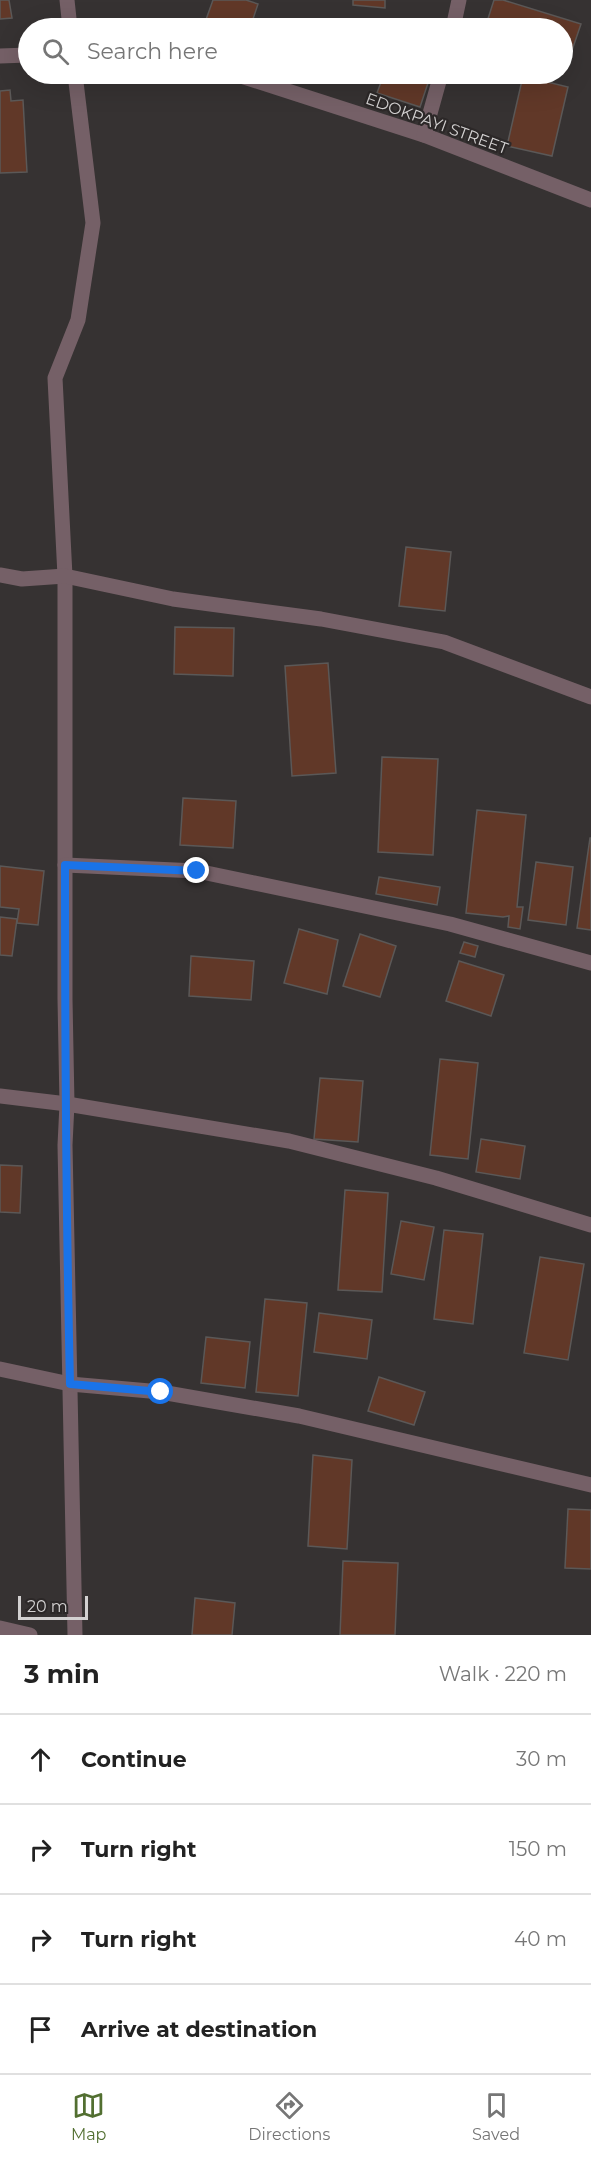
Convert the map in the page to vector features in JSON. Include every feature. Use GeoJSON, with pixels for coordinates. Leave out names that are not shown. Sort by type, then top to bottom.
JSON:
{"type":"FeatureCollection","features":[{"type":"Feature","properties":{"kind":"street"},"geometry":{"type":"LineString","coordinates":[[68,0],[69,18]]}},
{"type":"Feature","properties":{"kind":"street"},"geometry":{"type":"LineString","coordinates":[[455,18],[459,0]]}},
{"type":"Feature","properties":{"kind":"street"},"geometry":{"type":"LineString","coordinates":[[0,56],[18,55]]}},
{"type":"Feature","properties":{"kind":"street"},"geometry":{"type":"LineString","coordinates":[[75,1635],[65,1145],[67,1104],[65,576],[55,378],[78,320],[93,223],[76,84]]}},
{"type":"Feature","properties":{"kind":"street","name":"EDOKPAYI STREET"},"geometry":{"type":"LineString","coordinates":[[266,84],[424,135],[591,200]]}},
{"type":"Feature","properties":{"kind":"street"},"geometry":{"type":"LineString","coordinates":[[424,135],[438,84]]}},
{"type":"Feature","properties":{"kind":"street"},"geometry":{"type":"LineString","coordinates":[[0,575],[22,579],[65,576],[173,599],[321,619],[444,642],[591,697]]}},
{"type":"Feature","properties":{"kind":"street"},"geometry":{"type":"LineString","coordinates":[[65,865],[197,871],[450,924],[591,963]]}},
{"type":"Feature","properties":{"kind":"street"},"geometry":{"type":"LineString","coordinates":[[0,1096],[67,1104],[289,1141],[436,1178],[591,1225]]}},
{"type":"Feature","properties":{"kind":"street"},"geometry":{"type":"LineString","coordinates":[[0,1369],[70,1384],[161,1392],[299,1416],[591,1485]]}},
{"type":"Feature","properties":{"kind":"street"},"geometry":{"type":"LineString","coordinates":[[0,1628],[30,1635]]}},
{"type":"Feature","properties":{"kind":"building"},"geometry":{"type":"Polygon","coordinates":[[[0,0],[9,0],[12,18],[0,19],[0,0]]]}},
{"type":"Feature","properties":{"kind":"building"},"geometry":{"type":"Polygon","coordinates":[[[213,0],[246,0],[258,4],[253,18],[207,18],[213,0]]]}},
{"type":"Feature","properties":{"kind":"building"},"geometry":{"type":"Polygon","coordinates":[[[353,0],[385,0],[385,8],[353,5],[353,0]]]}},
{"type":"Feature","properties":{"kind":"building"},"geometry":{"type":"Polygon","coordinates":[[[494,0],[503,0],[562,18],[488,18],[494,0]]]}},
{"type":"Feature","properties":{"kind":"building"},"geometry":{"type":"Polygon","coordinates":[[[573,22],[581,24],[573,47],[573,22]]]}},
{"type":"Feature","properties":{"kind":"building"},"geometry":{"type":"Polygon","coordinates":[[[380,84],[428,84],[420,107],[377,93],[380,84]]]}},
{"type":"Feature","properties":{"kind":"building"},"geometry":{"type":"Polygon","coordinates":[[[521,84],[556,84],[568,87],[552,156],[507,146],[521,84]]]}},
{"type":"Feature","properties":{"kind":"building"},"geometry":{"type":"Polygon","coordinates":[[[10,90],[11,101],[23,100],[27,172],[0,173],[0,91],[10,90]]]}},
{"type":"Feature","properties":{"kind":"building"},"geometry":{"type":"Polygon","coordinates":[[[406,547],[451,552],[445,611],[399,606],[406,547]]]}},
{"type":"Feature","properties":{"kind":"building"},"geometry":{"type":"Polygon","coordinates":[[[175,627],[234,628],[233,676],[174,674],[175,627]]]}},
{"type":"Feature","properties":{"kind":"building"},"geometry":{"type":"Polygon","coordinates":[[[328,663],[336,773],[292,776],[285,666],[328,663]]]}},
{"type":"Feature","properties":{"kind":"building"},"geometry":{"type":"Polygon","coordinates":[[[382,757],[438,759],[433,855],[378,852],[382,757]]]}},
{"type":"Feature","properties":{"kind":"building"},"geometry":{"type":"Polygon","coordinates":[[[183,798],[236,801],[233,848],[180,845],[183,798]]]}},
{"type":"Feature","properties":{"kind":"building"},"geometry":{"type":"Polygon","coordinates":[[[477,810],[526,815],[517,907],[523,907],[520,929],[508,927],[509,916],[466,913],[477,810]]]}},
{"type":"Feature","properties":{"kind":"building"},"geometry":{"type":"Polygon","coordinates":[[[591,838],[591,930],[577,928],[591,838]]]}},
{"type":"Feature","properties":{"kind":"building"},"geometry":{"type":"Polygon","coordinates":[[[536,862],[573,867],[566,925],[528,920],[536,862]]]}},
{"type":"Feature","properties":{"kind":"building"},"geometry":{"type":"Polygon","coordinates":[[[0,866],[44,871],[38,925],[17,923],[19,909],[0,907],[0,866]]]}},
{"type":"Feature","properties":{"kind":"building"},"geometry":{"type":"Polygon","coordinates":[[[379,877],[440,887],[437,905],[376,894],[379,877]]]}},
{"type":"Feature","properties":{"kind":"building"},"geometry":{"type":"Polygon","coordinates":[[[0,917],[17,919],[12,956],[0,955],[0,917]]]}},
{"type":"Feature","properties":{"kind":"building"},"geometry":{"type":"Polygon","coordinates":[[[299,929],[338,940],[327,994],[284,983],[299,929]]]}},
{"type":"Feature","properties":{"kind":"building"},"geometry":{"type":"Polygon","coordinates":[[[360,934],[396,946],[380,997],[343,986],[360,934]]]}},
{"type":"Feature","properties":{"kind":"building"},"geometry":{"type":"Polygon","coordinates":[[[464,942],[478,946],[475,957],[460,953],[464,942]]]}},
{"type":"Feature","properties":{"kind":"building"},"geometry":{"type":"Polygon","coordinates":[[[191,956],[254,961],[251,1000],[189,996],[191,956]]]}},
{"type":"Feature","properties":{"kind":"building"},"geometry":{"type":"Polygon","coordinates":[[[459,961],[504,975],[491,1016],[446,1001],[459,961]]]}},
{"type":"Feature","properties":{"kind":"building"},"geometry":{"type":"Polygon","coordinates":[[[440,1059],[478,1063],[468,1159],[430,1155],[440,1059]]]}},
{"type":"Feature","properties":{"kind":"building"},"geometry":{"type":"Polygon","coordinates":[[[320,1078],[363,1081],[358,1142],[314,1139],[320,1078]]]}},
{"type":"Feature","properties":{"kind":"building"},"geometry":{"type":"Polygon","coordinates":[[[481,1139],[525,1146],[520,1179],[476,1172],[481,1139]]]}},
{"type":"Feature","properties":{"kind":"building"},"geometry":{"type":"Polygon","coordinates":[[[0,1165],[22,1166],[20,1213],[0,1212],[0,1165]]]}},
{"type":"Feature","properties":{"kind":"building"},"geometry":{"type":"Polygon","coordinates":[[[345,1190],[388,1193],[382,1292],[338,1290],[345,1190]]]}},
{"type":"Feature","properties":{"kind":"building"},"geometry":{"type":"Polygon","coordinates":[[[401,1221],[434,1227],[424,1280],[391,1274],[401,1221]]]}},
{"type":"Feature","properties":{"kind":"building"},"geometry":{"type":"Polygon","coordinates":[[[444,1230],[483,1234],[473,1324],[434,1319],[444,1230]]]}},
{"type":"Feature","properties":{"kind":"building"},"geometry":{"type":"Polygon","coordinates":[[[540,1257],[584,1264],[568,1360],[524,1353],[540,1257]]]}},
{"type":"Feature","properties":{"kind":"building"},"geometry":{"type":"Polygon","coordinates":[[[265,1299],[307,1303],[298,1396],[256,1392],[265,1299]]]}},
{"type":"Feature","properties":{"kind":"building"},"geometry":{"type":"Polygon","coordinates":[[[319,1313],[372,1320],[367,1359],[314,1352],[319,1313]]]}},
{"type":"Feature","properties":{"kind":"building"},"geometry":{"type":"Polygon","coordinates":[[[206,1337],[250,1342],[245,1388],[201,1383],[206,1337]]]}},
{"type":"Feature","properties":{"kind":"building"},"geometry":{"type":"Polygon","coordinates":[[[379,1377],[425,1392],[414,1425],[368,1411],[379,1377]]]}},
{"type":"Feature","properties":{"kind":"building"},"geometry":{"type":"Polygon","coordinates":[[[313,1455],[352,1460],[347,1549],[308,1546],[313,1455]]]}},
{"type":"Feature","properties":{"kind":"building"},"geometry":{"type":"Polygon","coordinates":[[[568,1509],[591,1510],[591,1569],[565,1568],[568,1509]]]}},
{"type":"Feature","properties":{"kind":"building"},"geometry":{"type":"Polygon","coordinates":[[[343,1561],[398,1563],[395,1635],[340,1635],[343,1561]]]}},
{"type":"Feature","properties":{"kind":"building"},"geometry":{"type":"Polygon","coordinates":[[[195,1598],[235,1603],[232,1635],[192,1635],[195,1598]]]}},
{"type":"Feature","properties":{"kind":"route"},"geometry":{"type":"LineString","coordinates":[[161,1392],[70,1384],[65,1145],[67,1104],[65,865],[197,871]]}}]}
